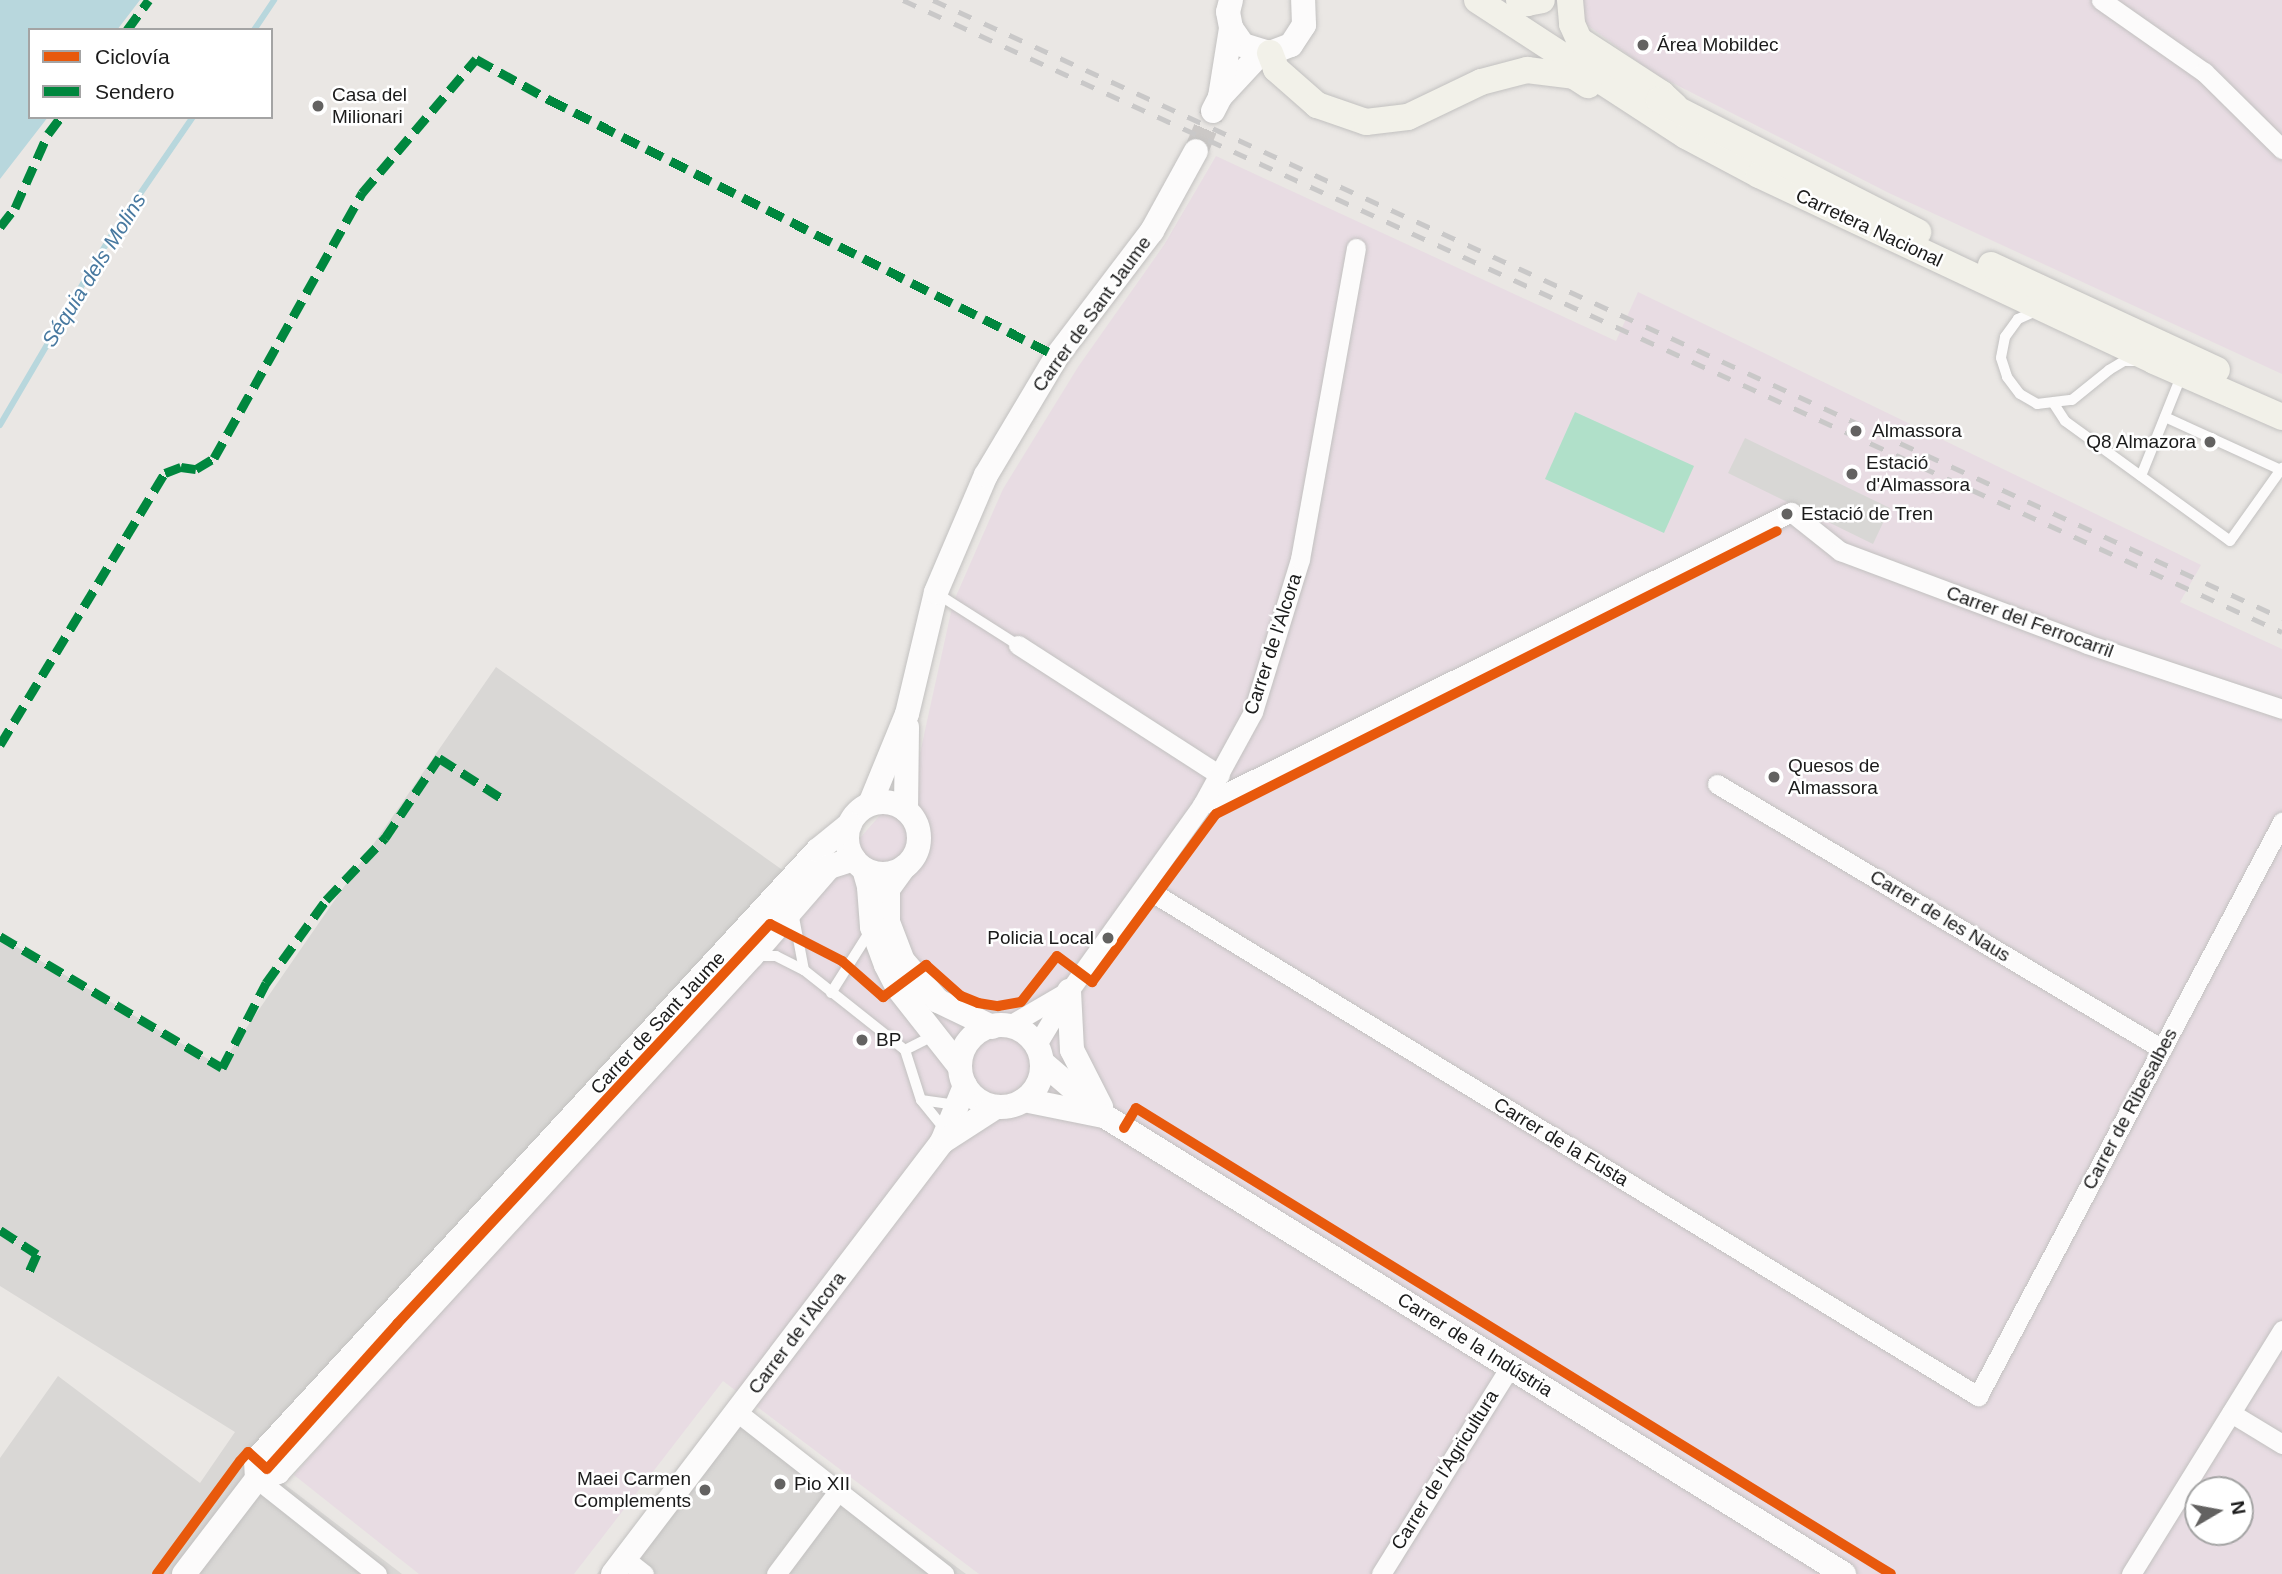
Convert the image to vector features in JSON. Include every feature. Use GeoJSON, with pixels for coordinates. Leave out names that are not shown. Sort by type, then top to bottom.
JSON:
{"type":"FeatureCollection","features":[{"type":"Feature","properties":{"kind":"main road","name":"Carretera Nacional"},"geometry":{"type":"LineString","coordinates":[[1477,0],[1793,192],[2182,374],[2282,417]]}},
{"type":"Feature","properties":{"kind":"main road","name":"Carretera Nacional"},"geometry":{"type":"LineString","coordinates":[[1500,0],[1641,90],[1684,124],[2282,400]]}},
{"type":"Feature","properties":{"kind":"main road"},"geometry":{"type":"LineString","coordinates":[[1519,0],[1527,3],[1542,0]]}},
{"type":"Feature","properties":{"kind":"main road"},"geometry":{"type":"LineString","coordinates":[[1570,0],[1572,24],[1579,40],[1662,94],[1684,124]]}},
{"type":"Feature","properties":{"kind":"main road"},"geometry":{"type":"LineString","coordinates":[[1266,53],[1276,69],[1317,105],[1366,122],[1408,117],[1481,82],[1527,70],[1574,76],[1645,120],[1684,124]]}},
{"type":"Feature","properties":{"kind":"street"},"geometry":{"type":"LineString","coordinates":[[1231,0],[1228,12],[1231,28],[1217,104],[1266,53],[1291,45],[1304,25],[1303,0]]}},
{"type":"Feature","properties":{"kind":"street"},"geometry":{"type":"LineString","coordinates":[[2101,0],[2204,72],[2282,149]]}},
{"type":"Feature","properties":{"kind":"street"},"geometry":{"type":"LineString","coordinates":[[1231,28],[1243,45],[1266,53]]}},
{"type":"Feature","properties":{"kind":"street","name":"Carrer de Sant Jaume"},"geometry":{"type":"LineString","coordinates":[[870,804],[907,714],[936,592],[986,475],[1057,356],[1152,232],[1196,151]]}},
{"type":"Feature","properties":{"kind":"street","name":"Carrer de l'Alcora"},"geometry":{"type":"LineString","coordinates":[[1039,1054],[1069,990],[1145,888],[1202,805],[1253,712],[1300,559],[1356,248]]}},
{"type":"Feature","properties":{"kind":"street","name":"Carrer del Ferrocarril"},"geometry":{"type":"LineString","coordinates":[[1202,805],[1791,512],[1840,551],[2087,644],[2282,709]]}},
{"type":"Feature","properties":{"kind":"street"},"geometry":{"type":"LineString","coordinates":[[1018,645],[1220,775]]}},
{"type":"Feature","properties":{"kind":"street","name":"Carrer de Sant Jaume"},"geometry":{"type":"LineString","coordinates":[[906,810],[907,714]]}},
{"type":"Feature","properties":{"kind":"street","name":"Carrer de les Naus"},"geometry":{"type":"LineString","coordinates":[[1717,783],[2162,1049]]}},
{"type":"Feature","properties":{"kind":"street"},"geometry":{"type":"LineString","coordinates":[[888,802],[906,810],[913,818],[919,839],[917,850],[888,889],[888,922],[903,961],[938,1001],[1000,1026],[1024,1032],[1039,1054],[1037,1086],[1016,1105],[996,1107],[982,1102],[961,1086],[935,1034],[897,987],[872,927],[869,887],[848,848],[850,824],[855,816],[870,804],[888,802]]}},
{"type":"Feature","properties":{"kind":"street","name":"Carrer de Ribesalbes"},"geometry":{"type":"LineString","coordinates":[[1978,1396],[2282,822]]}},
{"type":"Feature","properties":{"kind":"street","name":"Carrer de Sant Jaume"},"geometry":{"type":"LineString","coordinates":[[257,1479],[256,1460],[818,849],[850,824]]}},
{"type":"Feature","properties":{"kind":"street"},"geometry":{"type":"LineString","coordinates":[[859,864],[884,874],[904,867]]}},
{"type":"Feature","properties":{"kind":"street","name":"Carrer de Sant Jaume"},"geometry":{"type":"LineString","coordinates":[[184,1574],[257,1479],[278,1472],[752,956],[829,867],[859,864]]}},
{"type":"Feature","properties":{"kind":"street","name":"Carrer de la Fusta"},"geometry":{"type":"LineString","coordinates":[[1145,888],[1978,1396]]}},
{"type":"Feature","properties":{"kind":"street"},"geometry":{"type":"LineString","coordinates":[[1069,990],[1072,1050],[1106,1117]]}},
{"type":"Feature","properties":{"kind":"street","name":"Carrer de l'Alcora"},"geometry":{"type":"LineString","coordinates":[[1000,1026],[1069,990]]}},
{"type":"Feature","properties":{"kind":"street"},"geometry":{"type":"LineString","coordinates":[[945,1137],[961,1086],[970,1041],[1000,1026]]}},
{"type":"Feature","properties":{"kind":"street","name":"Carrer de la Indústria"},"geometry":{"type":"LineString","coordinates":[[1039,1054],[1106,1117],[1844,1574]]}},
{"type":"Feature","properties":{"kind":"street","name":"Carrer de la Indústria"},"geometry":{"type":"LineString","coordinates":[[1024,1100],[1106,1117]]}},
{"type":"Feature","properties":{"kind":"street","name":"Carrer de l'Alcora"},"geometry":{"type":"LineString","coordinates":[[627,1569],[737,1412],[945,1137],[996,1107]]}},
{"type":"Feature","properties":{"kind":"street"},"geometry":{"type":"LineString","coordinates":[[2131,1574],[2282,1330]]}},
{"type":"Feature","properties":{"kind":"street","name":"Carrer de l'Agricultura"},"geometry":{"type":"LineString","coordinates":[[1381,1574],[1510,1367]]}},
{"type":"Feature","properties":{"kind":"street"},"geometry":{"type":"LineString","coordinates":[[737,1412],[839,1490],[936,1572]]}},
{"type":"Feature","properties":{"kind":"street"},"geometry":{"type":"LineString","coordinates":[[2231,1413],[2282,1444]]}},
{"type":"Feature","properties":{"kind":"street"},"geometry":{"type":"LineString","coordinates":[[257,1479],[377,1574]]}},
{"type":"Feature","properties":{"kind":"street"},"geometry":{"type":"LineString","coordinates":[[776,1574],[839,1490]]}},
{"type":"Feature","properties":{"kind":"lane"},"geometry":{"type":"LineString","coordinates":[[2154,361],[2124,361],[2071,400],[2037,404],[2020,394],[2007,377],[2001,358],[2005,337],[2018,318],[2041,309],[2066,309],[2190,365],[2212,368]]}},
{"type":"Feature","properties":{"kind":"lane"},"geometry":{"type":"LineString","coordinates":[[2141,476],[2182,374]]}},
{"type":"Feature","properties":{"kind":"lane"},"geometry":{"type":"LineString","coordinates":[[2054,404],[2064,421],[2230,541],[2281,469],[2165,417]]}},
{"type":"Feature","properties":{"kind":"lane"},"geometry":{"type":"LineString","coordinates":[[936,592],[1018,645]]}},
{"type":"Feature","properties":{"kind":"lane"},"geometry":{"type":"LineString","coordinates":[[792,908],[804,970]]}},
{"type":"Feature","properties":{"kind":"lane"},"geometry":{"type":"LineString","coordinates":[[831,993],[872,927]]}},
{"type":"Feature","properties":{"kind":"lane"},"geometry":{"type":"LineString","coordinates":[[752,956],[776,956],[804,970],[905,1051],[921,1100],[945,1137]]}},
{"type":"Feature","properties":{"kind":"lane"},"geometry":{"type":"LineString","coordinates":[[905,1051],[935,1034]]}},
{"type":"Feature","properties":{"kind":"lane"},"geometry":{"type":"LineString","coordinates":[[921,1100],[961,1086]]}},
{"type":"Feature","properties":{"kind":"shaded area"},"geometry":{"type":"Polygon","coordinates":[[[1553,0],[2282,0],[2282,374],[1889,193],[1653,73],[1553,0]]]}},
{"type":"Feature","properties":{"kind":"shaded area"},"geometry":{"type":"Polygon","coordinates":[[[1216,156],[1616,341],[1638,292],[2201,565],[2180,602],[2282,649],[2282,1574],[979,1574],[723,1381],[574,1574],[419,1574],[294,1475],[915,776],[953,603],[1003,489],[1078,367],[1164,245],[1216,156]]]}},
{"type":"Feature","properties":{"kind":"shaded area"},"geometry":{"type":"Polygon","coordinates":[[[1745,438],[1890,508],[1873,544],[1728,473],[1745,438]]]}},
{"type":"Feature","properties":{"kind":"shaded area"},"geometry":{"type":"Polygon","coordinates":[[[496,667],[808,888],[279,1480],[402,1574],[0,1574],[0,1458],[58,1376],[200,1483],[235,1432],[0,1286],[0,937],[220,1066],[496,667]]]}},
{"type":"Feature","properties":{"kind":"shaded area"},"geometry":{"type":"Polygon","coordinates":[[[733,1401],[966,1574],[597,1574],[733,1401]]]}},
{"type":"Feature","properties":{"kind":"green space"},"geometry":{"type":"Polygon","coordinates":[[[1575,412],[1694,466],[1664,533],[1545,479],[1575,412]]]}},
{"type":"Feature","properties":{"kind":"water"},"geometry":{"type":"Polygon","coordinates":[[[0,0],[140,0],[119,28],[28,28],[28,119],[46,119],[0,179],[0,0]]]}},
{"type":"Feature","properties":{"kind":"waterway","name":"Séquia dels Molins"},"geometry":{"type":"LineString","coordinates":[[255,28],[274,0]]}},
{"type":"Feature","properties":{"kind":"waterway","name":"Séquia dels Molins"},"geometry":{"type":"LineString","coordinates":[[0,425],[109,239],[192,119]]}},
{"type":"Feature","properties":{"kind":"tunnel"},"geometry":{"type":"LineString","coordinates":[[1196,151],[1213,111]]}},
{"type":"Feature","properties":{"kind":"railway"},"geometry":{"type":"LineString","coordinates":[[903,0],[2282,632]]}},
{"type":"Feature","properties":{"kind":"railway"},"geometry":{"type":"LineString","coordinates":[[933,0],[2282,618]]}},
{"type":"Feature","properties":{"kind":"marked path"},"geometry":{"type":"LineString","coordinates":[[128,28],[149,0]]}},
{"type":"Feature","properties":{"kind":"marked path"},"geometry":{"type":"LineString","coordinates":[[0,745],[165,473],[181,467],[196,469],[214,458],[362,193],[476,59],[550,100],[1057,356]]}},
{"type":"Feature","properties":{"kind":"marked path"},"geometry":{"type":"LineString","coordinates":[[0,227],[15,208],[48,134],[59,119]]}},
{"type":"Feature","properties":{"kind":"marked path"},"geometry":{"type":"LineString","coordinates":[[0,936],[222,1068],[266,983],[326,900],[385,838],[439,758],[506,801]]}},
{"type":"Feature","properties":{"kind":"marked path"},"geometry":{"type":"LineString","coordinates":[[0,1230],[37,1254],[27,1276]]}},
{"type":"Feature","properties":{"kind":"cycle path"},"geometry":{"type":"LineString","coordinates":[[157,1574],[248,1452],[267,1469],[397,1324],[770,924],[842,961],[883,997],[926,965],[961,996],[978,1003],[998,1006],[1021,1002],[1057,956],[1092,982],[1216,814],[1777,531]]}},
{"type":"Feature","properties":{"kind":"cycle path"},"geometry":{"type":"LineString","coordinates":[[1124,1128],[1136,1108],[1891,1574]]}},
{"type":"Feature","properties":{"kind":"place","name":"Área Mobildec"},"geometry":{"type":"Point","coordinates":[1643,45]}},
{"type":"Feature","properties":{"kind":"place","name":"Casa del Milionari"},"geometry":{"type":"Point","coordinates":[318,106]}},
{"type":"Feature","properties":{"kind":"place","name":"Almassora"},"geometry":{"type":"Point","coordinates":[1856,431]}},
{"type":"Feature","properties":{"kind":"place","name":"Q8 Almazora"},"geometry":{"type":"Point","coordinates":[2210,442]}},
{"type":"Feature","properties":{"kind":"place","name":"Estació d'Almassora"},"geometry":{"type":"Point","coordinates":[1852,474]}},
{"type":"Feature","properties":{"kind":"place","name":"Estació de Tren"},"geometry":{"type":"Point","coordinates":[1787,514]}},
{"type":"Feature","properties":{"kind":"place","name":"Quesos de Almassora"},"geometry":{"type":"Point","coordinates":[1774,777]}},
{"type":"Feature","properties":{"kind":"place","name":"Policia Local"},"geometry":{"type":"Point","coordinates":[1108,938]}},
{"type":"Feature","properties":{"kind":"place","name":"BP"},"geometry":{"type":"Point","coordinates":[862,1040]}},
{"type":"Feature","properties":{"kind":"place","name":"Pio XII"},"geometry":{"type":"Point","coordinates":[780,1484]}},
{"type":"Feature","properties":{"kind":"place","name":"Maei Carmen Complements"},"geometry":{"type":"Point","coordinates":[705,1490]}}]}
